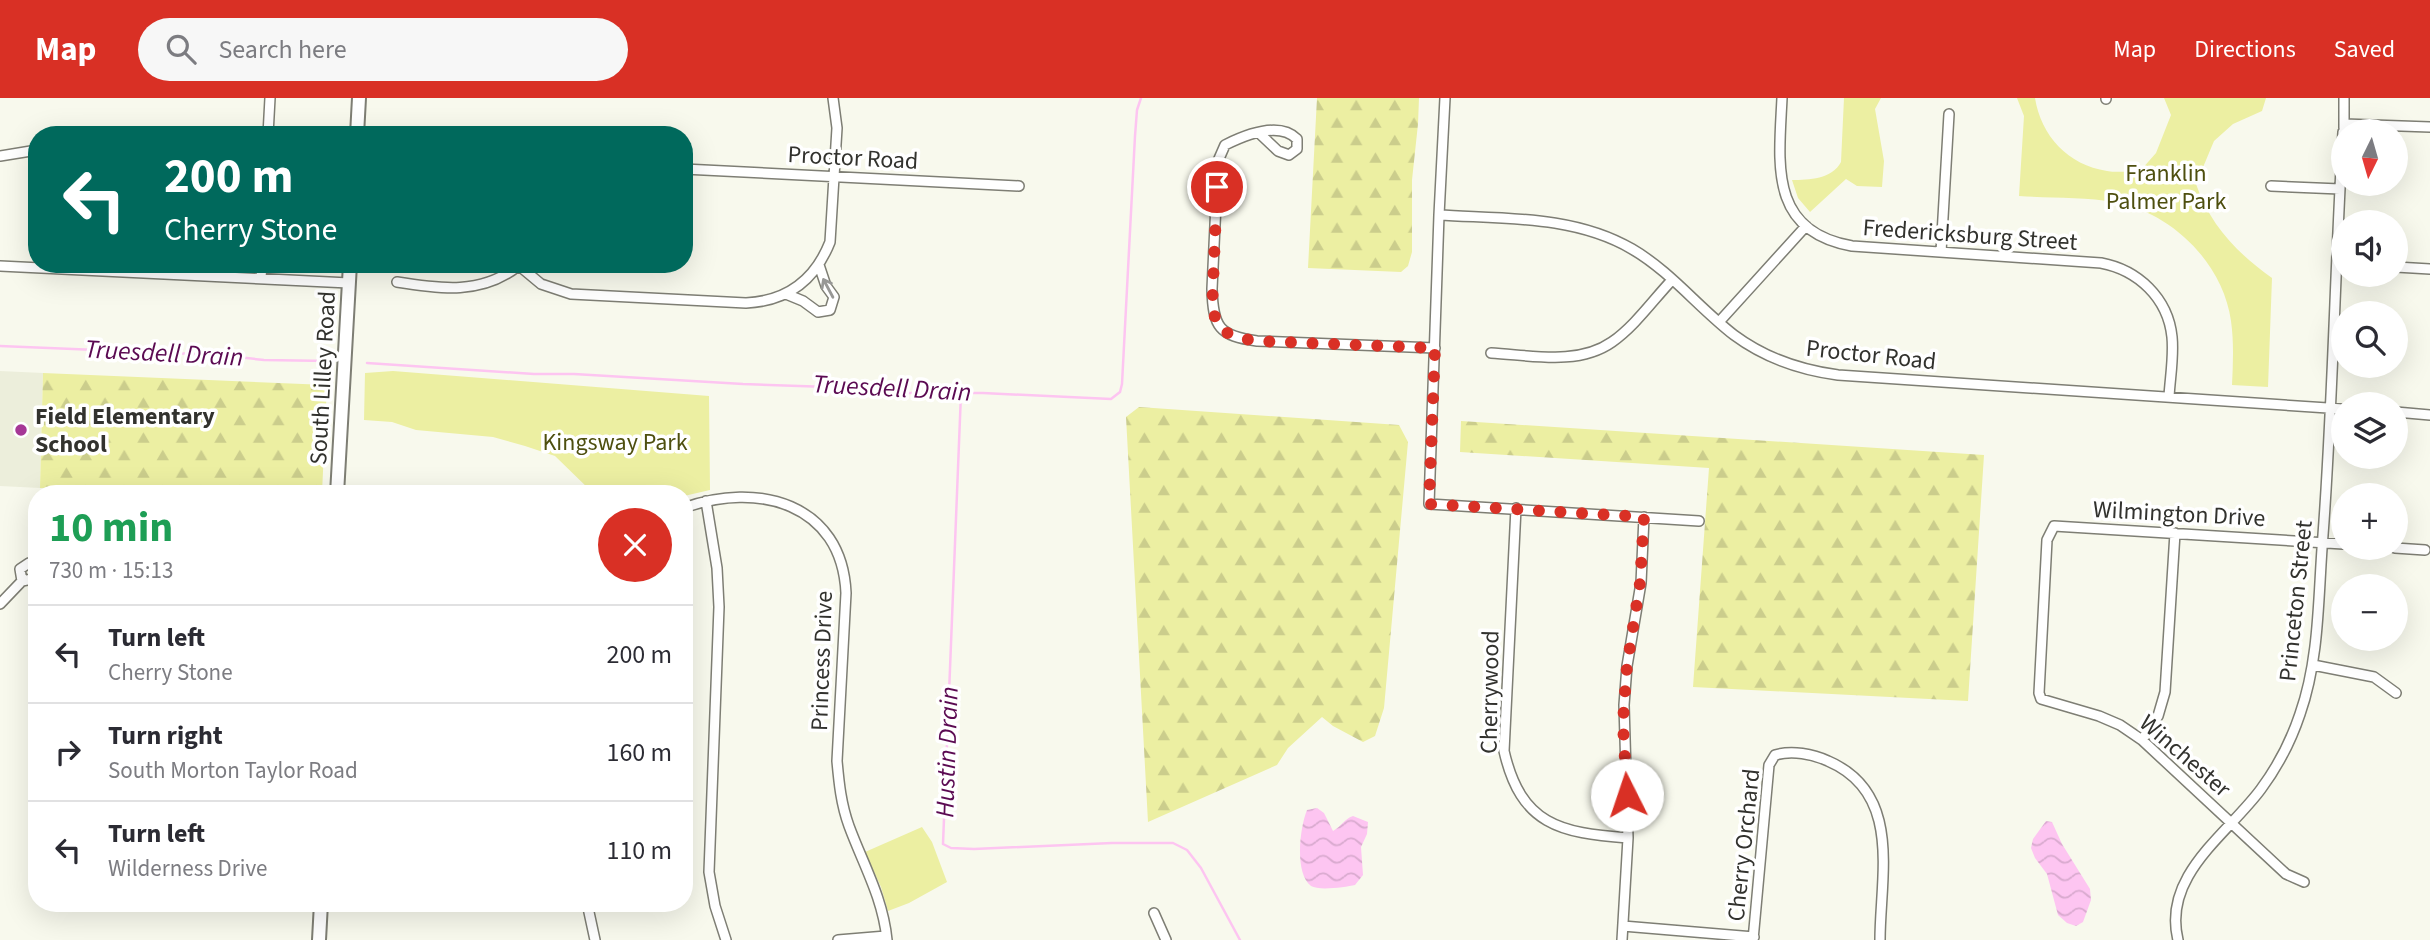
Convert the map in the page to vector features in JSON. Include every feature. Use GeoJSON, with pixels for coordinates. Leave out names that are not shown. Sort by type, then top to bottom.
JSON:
{"type":"FeatureCollection","features":[{"type":"Feature","properties":{"kind":"street"},"geometry":{"type":"LineString","coordinates":[[268,126],[270,98]]}},
{"type":"Feature","properties":{"kind":"street"},"geometry":{"type":"LineString","coordinates":[[357,126],[359,98]]}},
{"type":"Feature","properties":{"kind":"street"},"geometry":{"type":"LineString","coordinates":[[528,273],[541,284],[571,293],[746,303],[786,294],[806,281],[818,265],[824,256],[831,233],[837,119],[832,98]]}},
{"type":"Feature","properties":{"kind":"street"},"geometry":{"type":"LineString","coordinates":[[1445,98],[1429,504],[1699,521]]}},
{"type":"Feature","properties":{"kind":"street","name":"Fredericksburg Street"},"geometry":{"type":"LineString","coordinates":[[1782,98],[1779,167],[1782,185],[1791,207],[1806,226],[1823,237],[1845,245],[2101,263],[2118,267],[2134,275],[2156,296],[2169,322],[2173,346],[2169,397]]}},
{"type":"Feature","properties":{"kind":"street","name":"Princeton Street"},"geometry":{"type":"LineString","coordinates":[[2343,119],[2344,98]]}},
{"type":"Feature","properties":{"kind":"street"},"geometry":{"type":"LineString","coordinates":[[1941,252],[1949,114]]}},
{"type":"Feature","properties":{"kind":"street"},"geometry":{"type":"LineString","coordinates":[[2408,128],[2430,127]]}},
{"type":"Feature","properties":{"kind":"street"},"geometry":{"type":"LineString","coordinates":[[1259,133],[1245,135],[1225,145],[1218,162],[1212,310],[1220,328],[1237,338],[1257,341],[1435,348]]}},
{"type":"Feature","properties":{"kind":"street"},"geometry":{"type":"LineString","coordinates":[[0,156],[28,151]]}},
{"type":"Feature","properties":{"kind":"street","name":"Proctor Road"},"geometry":{"type":"LineString","coordinates":[[693,169],[1019,186]]}},
{"type":"Feature","properties":{"kind":"street"},"geometry":{"type":"LineString","coordinates":[[2271,186],[2331,189]]}},
{"type":"Feature","properties":{"kind":"street","name":"Proctor Road"},"geometry":{"type":"LineString","coordinates":[[1439,215],[1552,223],[1585,229],[1632,249],[1734,335],[1766,354],[1797,367],[1824,373],[2331,408]]}},
{"type":"Feature","properties":{"kind":"street"},"geometry":{"type":"LineString","coordinates":[[1719,322],[1806,226]]}},
{"type":"Feature","properties":{"kind":"street"},"geometry":{"type":"LineString","coordinates":[[786,294],[803,301],[818,312],[830,310],[834,297],[826,286],[818,265]]}},
{"type":"Feature","properties":{"kind":"street"},"geometry":{"type":"LineString","coordinates":[[0,266],[28,267]]}},
{"type":"Feature","properties":{"kind":"street"},"geometry":{"type":"LineString","coordinates":[[2408,268],[2430,269]]}},
{"type":"Feature","properties":{"kind":"street"},"geometry":{"type":"LineString","coordinates":[[152,273],[349,283]]}},
{"type":"Feature","properties":{"kind":"street"},"geometry":{"type":"LineString","coordinates":[[261,273],[261,278]]}},
{"type":"Feature","properties":{"kind":"street","name":"South Lilley Road"},"geometry":{"type":"LineString","coordinates":[[338,485],[350,273]]}},
{"type":"Feature","properties":{"kind":"street"},"geometry":{"type":"LineString","coordinates":[[397,282],[470,288],[499,280],[508,273]]}},
{"type":"Feature","properties":{"kind":"street"},"geometry":{"type":"LineString","coordinates":[[1491,353],[1568,357],[1592,352],[1622,334],[1672,280]]}},
{"type":"Feature","properties":{"kind":"street","name":"Princeton Street"},"geometry":{"type":"LineString","coordinates":[[2332,392],[2339,287]]}},
{"type":"Feature","properties":{"kind":"street","name":"Princeton Street"},"geometry":{"type":"LineString","coordinates":[[2178,940],[2176,910],[2183,884],[2200,858],[2262,788],[2285,751],[2304,702],[2313,665],[2331,408]]}},
{"type":"Feature","properties":{"kind":"street"},"geometry":{"type":"LineString","coordinates":[[2408,413],[2430,415]]}},
{"type":"Feature","properties":{"kind":"street","name":"Princess Drive"},"geometry":{"type":"LineString","coordinates":[[693,505],[706,501],[750,497],[787,503],[817,523],[838,555],[844,573],[846,593],[839,785],[848,824],[878,895],[886,938]]}},
{"type":"Feature","properties":{"kind":"street"},"geometry":{"type":"LineString","coordinates":[[706,501],[719,607],[709,865],[715,906],[726,940]]}},
{"type":"Feature","properties":{"kind":"street","name":"Cherrywood"},"geometry":{"type":"LineString","coordinates":[[1516,509],[1504,751],[1512,778],[1519,792],[1535,811],[1556,825],[1576,833],[1628,838]]}},
{"type":"Feature","properties":{"kind":"street"},"geometry":{"type":"LineString","coordinates":[[1622,940],[1628,838],[1624,705],[1640,583],[1644,517]]}},
{"type":"Feature","properties":{"kind":"street","name":"Wilmington Drive"},"geometry":{"type":"LineString","coordinates":[[2039,680],[2047,540],[2054,526],[2331,543]]}},
{"type":"Feature","properties":{"kind":"street"},"geometry":{"type":"LineString","coordinates":[[2142,740],[2158,716],[2165,692],[2175,533]]}},
{"type":"Feature","properties":{"kind":"street"},"geometry":{"type":"LineString","coordinates":[[2408,549],[2428,551]]}},
{"type":"Feature","properties":{"kind":"street"},"geometry":{"type":"LineString","coordinates":[[28,566],[20,569],[28,577]]}},
{"type":"Feature","properties":{"kind":"street"},"geometry":{"type":"LineString","coordinates":[[0,604],[28,581]]}},
{"type":"Feature","properties":{"kind":"street"},"geometry":{"type":"LineString","coordinates":[[2313,665],[2374,677],[2396,693]]}},
{"type":"Feature","properties":{"kind":"street","name":"Winchester"},"geometry":{"type":"LineString","coordinates":[[2039,680],[2039,696],[2042,701],[2099,716],[2120,725],[2142,740],[2286,874],[2304,882]]}},
{"type":"Feature","properties":{"kind":"street","name":"Cherry Orchard"},"geometry":{"type":"LineString","coordinates":[[1754,938],[1769,765],[1775,755],[1781,753],[1808,754],[1835,764],[1859,783],[1872,803],[1880,822],[1884,843],[1880,940]]}},
{"type":"Feature","properties":{"kind":"street"},"geometry":{"type":"LineString","coordinates":[[319,940],[321,912]]}},
{"type":"Feature","properties":{"kind":"street"},"geometry":{"type":"LineString","coordinates":[[589,912],[595,940]]}},
{"type":"Feature","properties":{"kind":"street"},"geometry":{"type":"LineString","coordinates":[[1154,913],[1166,940]]}},
{"type":"Feature","properties":{"kind":"street"},"geometry":{"type":"LineString","coordinates":[[1623,926],[1754,938]]}},
{"type":"Feature","properties":{"kind":"street"},"geometry":{"type":"LineString","coordinates":[[838,940],[886,938]]}},
{"type":"Feature","properties":{"kind":"shaded area","name":"Field Elementary School"},"geometry":{"type":"Polygon","coordinates":[[[0,371],[43,373],[40,485],[0,486],[0,371]]]}},
{"type":"Feature","properties":{"kind":"green space"},"geometry":{"type":"Polygon","coordinates":[[[1317,98],[1419,98],[1412,180],[1412,252],[1408,266],[1401,272],[1308,268],[1317,98]]]}},
{"type":"Feature","properties":{"kind":"green space"},"geometry":{"type":"Polygon","coordinates":[[[1844,98],[1881,98],[1875,109],[1884,161],[1882,187],[1857,186],[1846,179],[1810,212],[1798,198],[1792,180],[1826,175],[1841,162],[1844,98]]]}},
{"type":"Feature","properties":{"kind":"green space","name":"Franklin Palmer Park"},"geometry":{"type":"Polygon","coordinates":[[[2017,98],[2035,98],[2043,125],[2069,155],[2093,168],[2115,172],[2141,170],[2156,153],[2171,115],[2164,98],[2266,98],[2262,111],[2233,124],[2214,141],[2196,184],[2209,212],[2226,237],[2247,259],[2272,278],[2268,387],[2232,385],[2233,337],[2226,300],[2218,279],[2206,261],[2175,229],[2136,208],[2115,202],[2019,196],[2024,116],[2017,98]]]}},
{"type":"Feature","properties":{"kind":"green space","name":"Kingsway Park"},"geometry":{"type":"Polygon","coordinates":[[[393,371],[709,396],[710,490],[693,494],[693,485],[585,485],[555,456],[525,446],[493,437],[416,430],[392,422],[364,420],[365,373],[393,371]]]}},
{"type":"Feature","properties":{"kind":"green space"},"geometry":{"type":"Polygon","coordinates":[[[43,373],[327,385],[322,485],[40,485],[43,373]]]}},
{"type":"Feature","properties":{"kind":"green space"},"geometry":{"type":"Polygon","coordinates":[[[1139,407],[1399,425],[1408,442],[1384,708],[1375,736],[1363,742],[1322,717],[1288,748],[1277,765],[1148,822],[1126,417],[1139,407]]]}},
{"type":"Feature","properties":{"kind":"green space"},"geometry":{"type":"Polygon","coordinates":[[[1461,421],[1984,455],[1968,701],[1693,687],[1709,468],[1460,452],[1461,421]]]}},
{"type":"Feature","properties":{"kind":"green space"},"geometry":{"type":"Polygon","coordinates":[[[922,827],[932,842],[947,882],[888,911],[881,887],[865,852],[922,827]]]}},
{"type":"Feature","properties":{"kind":"water"},"geometry":{"type":"Polygon","coordinates":[[[1317,808],[1324,813],[1333,831],[1353,816],[1368,822],[1367,834],[1361,847],[1363,875],[1355,885],[1320,888],[1311,886],[1306,880],[1300,861],[1302,827],[1307,810],[1317,808]]]}},
{"type":"Feature","properties":{"kind":"water"},"geometry":{"type":"Polygon","coordinates":[[[2046,821],[2052,822],[2062,844],[2090,889],[2091,900],[2083,922],[2076,926],[2067,923],[2058,915],[2047,874],[2031,848],[2033,839],[2046,821]]]}},
{"type":"Feature","properties":{"kind":"waterway","name":"Truesdell Drain"},"geometry":{"type":"LineString","coordinates":[[367,363],[534,374],[888,389],[907,393],[983,393],[1111,399],[1120,392],[1122,384],[1135,136],[1141,98]]}},
{"type":"Feature","properties":{"kind":"waterway","name":"Truesdell Drain"},"geometry":{"type":"LineString","coordinates":[[0,346],[329,361]]}},
{"type":"Feature","properties":{"kind":"waterway","name":"Hustin Drain"},"geometry":{"type":"LineString","coordinates":[[961,393],[943,844],[951,848],[974,849],[1173,843],[1187,850],[1201,868],[1240,940]]}},
{"type":"Feature","properties":{"kind":"place","name":"Field Elementary School"},"geometry":{"type":"Point","coordinates":[21,430]}},
{"type":"Feature","properties":{"kind":"route"},"geometry":{"type":"LineString","coordinates":[[1217,187],[1212,310],[1220,328],[1237,338],[1257,341],[1435,348],[1429,504],[1644,517],[1640,583],[1624,705],[1627,795]]}}]}
